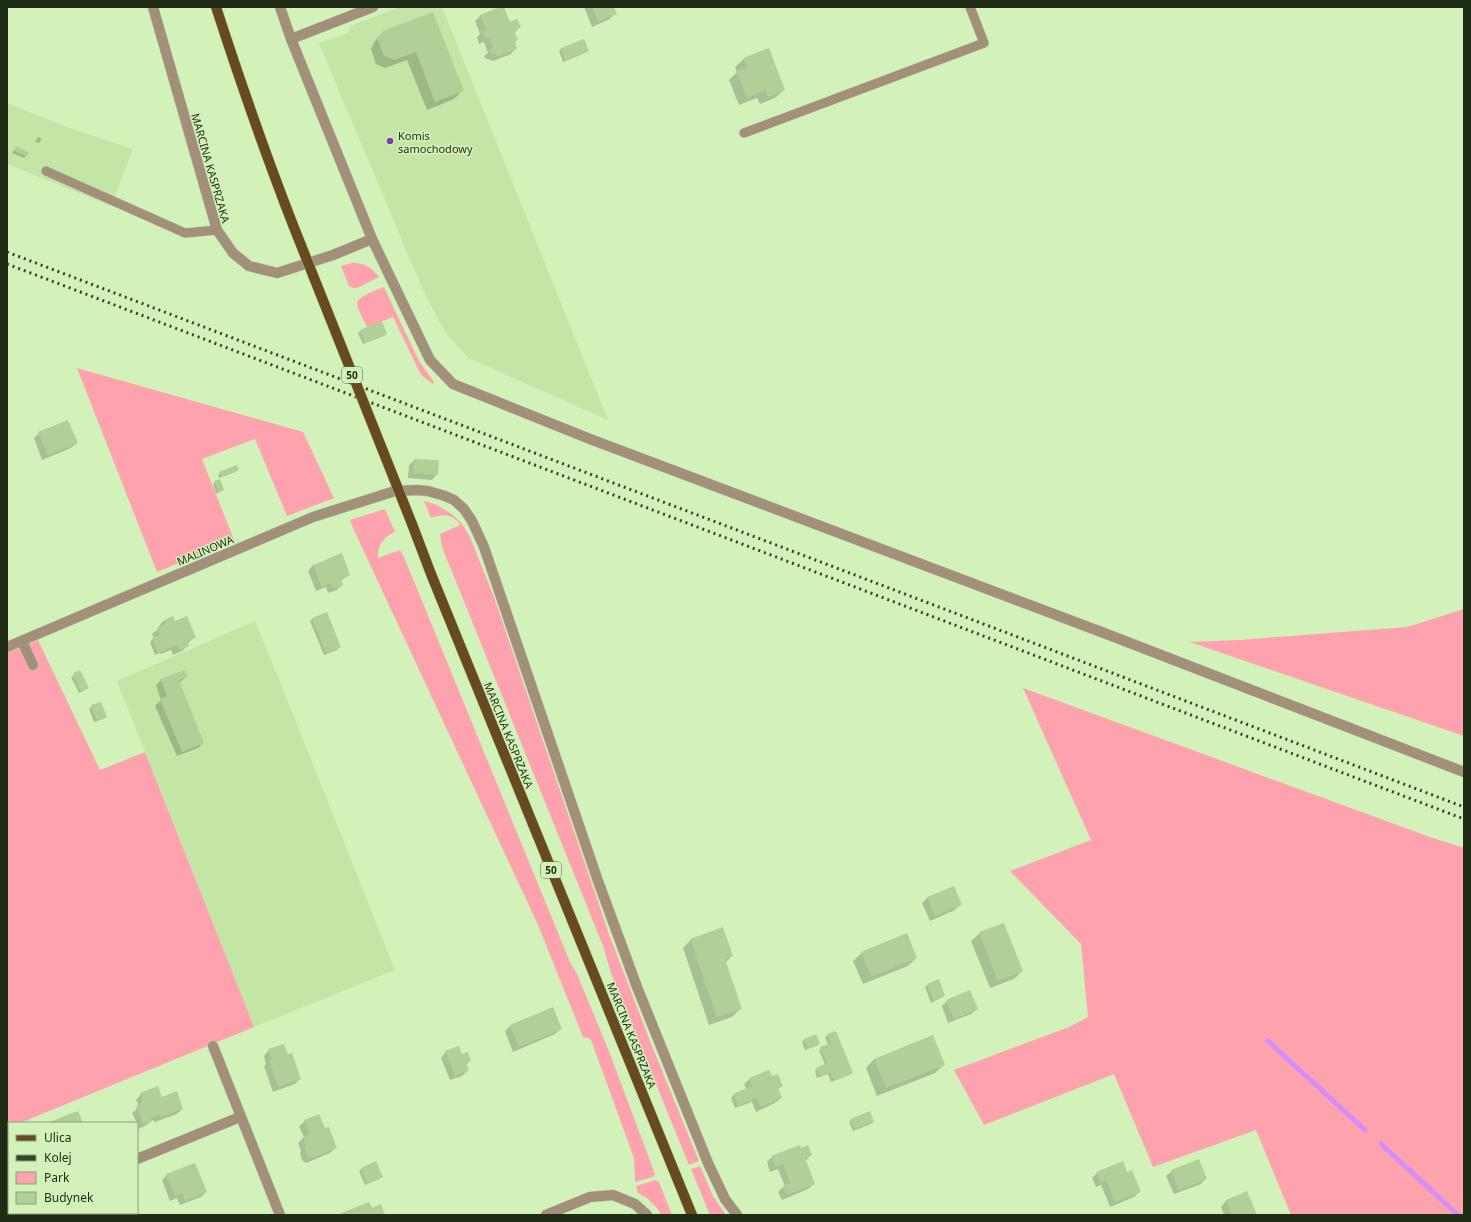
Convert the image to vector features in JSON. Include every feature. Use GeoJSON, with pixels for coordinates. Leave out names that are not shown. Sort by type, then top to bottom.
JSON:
{"type":"FeatureCollection","features":[{"type":"Feature","properties":{"kind":"main road","name":"MARCINA KASPRZAKA"},"geometry":{"type":"LineString","coordinates":[[216,7],[250,110],[292,225],[437,589],[692,1215]]}},
{"type":"Feature","properties":{"kind":"street","name":"MARCINA KASPRZAKA"},"geometry":{"type":"LineString","coordinates":[[153,7],[217,230],[233,253],[249,266],[277,274],[333,255],[372,239]]}},
{"type":"Feature","properties":{"kind":"street"},"geometry":{"type":"LineString","coordinates":[[280,7],[372,239],[430,360],[453,384],[597,442],[1104,633],[1464,772]]}},
{"type":"Feature","properties":{"kind":"street"},"geometry":{"type":"LineString","coordinates":[[292,39],[373,7]]}},
{"type":"Feature","properties":{"kind":"street","name":"MARCINA KASPRZAKA"},"geometry":{"type":"LineString","coordinates":[[417,490],[428,491],[454,500],[464,509],[472,521],[484,547],[598,881],[637,987],[708,1163],[725,1199],[737,1215]]}},
{"type":"Feature","properties":{"kind":"street","name":"MALINOWA"},"geometry":{"type":"LineString","coordinates":[[7,647],[314,517],[395,491],[417,490]]}},
{"type":"Feature","properties":{"kind":"street"},"geometry":{"type":"LineString","coordinates":[[22,641],[33,665]]}},
{"type":"Feature","properties":{"kind":"street"},"geometry":{"type":"LineString","coordinates":[[213,1046],[280,1215]]}},
{"type":"Feature","properties":{"kind":"street"},"geometry":{"type":"LineString","coordinates":[[138,1159],[240,1117]]}},
{"type":"Feature","properties":{"kind":"street"},"geometry":{"type":"LineString","coordinates":[[546,1215],[590,1197],[613,1195],[635,1204],[647,1215]]}},
{"type":"Feature","properties":{"kind":"lane"},"geometry":{"type":"LineString","coordinates":[[744,133],[984,44],[970,7]]}},
{"type":"Feature","properties":{"kind":"lane"},"geometry":{"type":"LineString","coordinates":[[46,171],[186,233],[217,230]]}},
{"type":"Feature","properties":{"kind":"shaded area"},"geometry":{"type":"Polygon","coordinates":[[[400,7],[442,7],[608,420],[468,358],[445,332],[423,290],[319,43],[348,33],[350,26],[400,7]]]}},
{"type":"Feature","properties":{"kind":"shaded area"},"geometry":{"type":"Polygon","coordinates":[[[7,103],[67,127],[133,149],[111,206],[7,164],[7,103]]]}},
{"type":"Feature","properties":{"kind":"shaded area"},"geometry":{"type":"Polygon","coordinates":[[[255,621],[395,970],[254,1027],[117,681],[255,621]]]}},
{"type":"Feature","properties":{"kind":"green space"},"geometry":{"type":"Polygon","coordinates":[[[352,263],[367,266],[379,277],[357,288],[349,286],[341,266],[352,263]]]}},
{"type":"Feature","properties":{"kind":"green space"},"geometry":{"type":"Polygon","coordinates":[[[384,287],[419,361],[434,382],[433,384],[421,375],[393,317],[367,327],[358,309],[357,303],[360,298],[384,287]]]}},
{"type":"Feature","properties":{"kind":"green space"},"geometry":{"type":"Polygon","coordinates":[[[77,368],[303,432],[334,498],[287,516],[255,439],[202,459],[234,540],[157,572],[77,368]]]}},
{"type":"Feature","properties":{"kind":"green space"},"geometry":{"type":"Polygon","coordinates":[[[424,501],[437,505],[453,515],[462,524],[470,537],[494,597],[609,934],[652,1046],[699,1161],[689,1165],[612,976],[603,946],[442,547],[440,534],[460,525],[451,516],[444,515],[431,518],[424,501]]]}},
{"type":"Feature","properties":{"kind":"green space"},"geometry":{"type":"Polygon","coordinates":[[[385,509],[395,532],[387,536],[382,542],[378,558],[400,550],[404,557],[570,962],[578,976],[610,1054],[655,1174],[653,1177],[635,1182],[634,1158],[591,1040],[583,1037],[538,925],[353,528],[350,520],[385,509]]]}},
{"type":"Feature","properties":{"kind":"green space"},"geometry":{"type":"Polygon","coordinates":[[[1464,609],[1464,736],[1190,642],[1239,640],[1407,627],[1464,609]]]}},
{"type":"Feature","properties":{"kind":"green space"},"geometry":{"type":"Polygon","coordinates":[[[38,640],[100,770],[145,752],[254,1027],[22,1122],[8,1122],[7,1128],[7,653],[38,640]]]}},
{"type":"Feature","properties":{"kind":"green space"},"geometry":{"type":"Polygon","coordinates":[[[1023,688],[1430,837],[1464,848],[1464,1215],[1291,1215],[1256,1130],[1153,1167],[1114,1074],[984,1125],[954,1070],[1069,1027],[1088,1017],[1081,944],[1010,871],[1091,840],[1023,688]]]}},
{"type":"Feature","properties":{"kind":"green space"},"geometry":{"type":"Polygon","coordinates":[[[700,1166],[713,1196],[726,1215],[710,1215],[691,1169],[700,1166]]]}},
{"type":"Feature","properties":{"kind":"green space"},"geometry":{"type":"Polygon","coordinates":[[[655,1180],[659,1182],[672,1215],[661,1215],[657,1208],[648,1199],[638,1193],[636,1186],[655,1180]]]}},
{"type":"Feature","properties":{"kind":"building"},"geometry":{"type":"Polygon","coordinates":[[[500,7],[504,7],[510,22],[517,19],[521,27],[514,31],[518,40],[515,41],[517,49],[499,56],[490,52],[489,50],[493,48],[489,38],[485,39],[482,31],[486,30],[480,15],[500,7]]]}},
{"type":"Feature","properties":{"kind":"building"},"geometry":{"type":"Polygon","coordinates":[[[592,7],[614,7],[617,14],[598,22],[592,7]]]}},
{"type":"Feature","properties":{"kind":"building"},"geometry":{"type":"Polygon","coordinates":[[[433,12],[464,91],[435,102],[416,52],[394,60],[384,56],[378,40],[383,31],[433,12]]]}},
{"type":"Feature","properties":{"kind":"building"},"geometry":{"type":"Polygon","coordinates":[[[584,39],[589,51],[565,60],[561,48],[584,39]]]}},
{"type":"Feature","properties":{"kind":"building"},"geometry":{"type":"Polygon","coordinates":[[[769,48],[785,90],[768,97],[766,90],[747,98],[736,71],[747,67],[743,58],[769,48]]]}},
{"type":"Feature","properties":{"kind":"building"},"geometry":{"type":"Polygon","coordinates":[[[15,146],[29,152],[27,156],[14,151],[15,146]]]}},
{"type":"Feature","properties":{"kind":"building"},"geometry":{"type":"Polygon","coordinates":[[[382,321],[387,334],[365,343],[360,330],[382,321]]]}},
{"type":"Feature","properties":{"kind":"building"},"geometry":{"type":"Polygon","coordinates":[[[68,420],[78,443],[48,455],[38,432],[68,420]]]}},
{"type":"Feature","properties":{"kind":"building"},"geometry":{"type":"Polygon","coordinates":[[[414,459],[439,460],[438,475],[413,473],[414,459]]]}},
{"type":"Feature","properties":{"kind":"building"},"geometry":{"type":"Polygon","coordinates":[[[237,465],[239,470],[222,477],[219,472],[237,465]]]}},
{"type":"Feature","properties":{"kind":"building"},"geometry":{"type":"Polygon","coordinates":[[[220,479],[224,490],[219,492],[214,481],[220,479]]]}},
{"type":"Feature","properties":{"kind":"building"},"geometry":{"type":"Polygon","coordinates":[[[342,553],[350,575],[341,579],[343,585],[334,589],[331,583],[322,587],[313,565],[342,553]]]}},
{"type":"Feature","properties":{"kind":"building"},"geometry":{"type":"Polygon","coordinates":[[[327,612],[341,647],[326,653],[312,618],[327,612]]]}},
{"type":"Feature","properties":{"kind":"building"},"geometry":{"type":"Polygon","coordinates":[[[173,616],[175,621],[187,616],[196,638],[187,641],[189,646],[179,650],[177,645],[158,653],[152,638],[160,635],[157,628],[166,624],[164,620],[173,616]]]}},
{"type":"Feature","properties":{"kind":"building"},"geometry":{"type":"Polygon","coordinates":[[[80,670],[89,688],[81,692],[73,673],[80,670]]]}},
{"type":"Feature","properties":{"kind":"building"},"geometry":{"type":"Polygon","coordinates":[[[185,670],[188,677],[179,680],[204,743],[182,752],[160,699],[167,696],[160,679],[185,670]]]}},
{"type":"Feature","properties":{"kind":"building"},"geometry":{"type":"Polygon","coordinates":[[[101,702],[107,717],[97,720],[91,705],[101,702]]]}},
{"type":"Feature","properties":{"kind":"building"},"geometry":{"type":"Polygon","coordinates":[[[954,886],[962,905],[935,916],[927,897],[954,886]]]}},
{"type":"Feature","properties":{"kind":"building"},"geometry":{"type":"Polygon","coordinates":[[[1004,923],[1023,971],[998,981],[979,932],[1004,923]]]}},
{"type":"Feature","properties":{"kind":"building"},"geometry":{"type":"Polygon","coordinates":[[[723,927],[733,956],[725,959],[742,1009],[717,1017],[690,939],[723,927]]]}},
{"type":"Feature","properties":{"kind":"building"},"geometry":{"type":"Polygon","coordinates":[[[907,933],[917,958],[871,977],[861,952],[907,933]]]}},
{"type":"Feature","properties":{"kind":"building"},"geometry":{"type":"Polygon","coordinates":[[[939,979],[945,996],[934,1001],[927,984],[939,979]]]}},
{"type":"Feature","properties":{"kind":"building"},"geometry":{"type":"Polygon","coordinates":[[[970,990],[978,1009],[954,1019],[946,1000],[970,990]]]}},
{"type":"Feature","properties":{"kind":"building"},"geometry":{"type":"Polygon","coordinates":[[[553,1007],[562,1029],[519,1047],[510,1025],[553,1007]]]}},
{"type":"Feature","properties":{"kind":"building"},"geometry":{"type":"Polygon","coordinates":[[[836,1031],[853,1073],[834,1080],[830,1072],[820,1076],[816,1068],[827,1063],[820,1047],[831,1043],[827,1034],[836,1031]]]}},
{"type":"Feature","properties":{"kind":"building"},"geometry":{"type":"Polygon","coordinates":[[[816,1034],[820,1044],[808,1048],[804,1039],[816,1034]]]}},
{"type":"Feature","properties":{"kind":"building"},"geometry":{"type":"Polygon","coordinates":[[[933,1035],[945,1065],[886,1088],[874,1059],[933,1035]]]}},
{"type":"Feature","properties":{"kind":"building"},"geometry":{"type":"Polygon","coordinates":[[[284,1044],[288,1054],[292,1053],[301,1079],[278,1087],[269,1060],[272,1059],[268,1049],[284,1044]]]}},
{"type":"Feature","properties":{"kind":"building"},"geometry":{"type":"Polygon","coordinates":[[[459,1046],[462,1054],[468,1052],[471,1061],[466,1063],[469,1070],[455,1076],[445,1051],[459,1046]]]}},
{"type":"Feature","properties":{"kind":"building"},"geometry":{"type":"Polygon","coordinates":[[[769,1070],[772,1076],[778,1074],[783,1086],[778,1088],[782,1098],[761,1107],[757,1098],[738,1106],[733,1094],[752,1086],[749,1078],[769,1070]]]}},
{"type":"Feature","properties":{"kind":"building"},"geometry":{"type":"Polygon","coordinates":[[[158,1086],[162,1097],[177,1091],[183,1109],[160,1117],[159,1115],[151,1118],[152,1121],[143,1124],[137,1107],[139,1107],[143,1099],[140,1093],[158,1086]]]}},
{"type":"Feature","properties":{"kind":"building"},"geometry":{"type":"Polygon","coordinates":[[[78,1111],[83,1122],[50,1122],[78,1111]]]}},
{"type":"Feature","properties":{"kind":"building"},"geometry":{"type":"Polygon","coordinates":[[[870,1111],[874,1122],[855,1129],[850,1119],[870,1111]]]}},
{"type":"Feature","properties":{"kind":"building"},"geometry":{"type":"Polygon","coordinates":[[[319,1114],[325,1128],[329,1127],[337,1148],[311,1158],[307,1155],[305,1148],[306,1145],[303,1137],[309,1134],[304,1120],[319,1114]]]}},
{"type":"Feature","properties":{"kind":"building"},"geometry":{"type":"Polygon","coordinates":[[[800,1145],[801,1148],[808,1145],[812,1155],[805,1158],[815,1184],[787,1195],[783,1186],[790,1183],[783,1164],[776,1167],[771,1156],[800,1145]]]}},
{"type":"Feature","properties":{"kind":"building"},"geometry":{"type":"Polygon","coordinates":[[[1199,1159],[1207,1179],[1179,1190],[1171,1170],[1199,1159]]]}},
{"type":"Feature","properties":{"kind":"building"},"geometry":{"type":"Polygon","coordinates":[[[376,1161],[383,1177],[367,1184],[361,1168],[376,1161]]]}},
{"type":"Feature","properties":{"kind":"building"},"geometry":{"type":"Polygon","coordinates":[[[1123,1161],[1127,1172],[1132,1170],[1141,1192],[1115,1202],[1106,1180],[1101,1183],[1096,1172],[1123,1161]]]}},
{"type":"Feature","properties":{"kind":"building"},"geometry":{"type":"Polygon","coordinates":[[[195,1163],[207,1192],[185,1201],[182,1193],[175,1196],[166,1174],[195,1163]]]}},
{"type":"Feature","properties":{"kind":"building"},"geometry":{"type":"Polygon","coordinates":[[[1247,1191],[1257,1215],[1232,1215],[1226,1200],[1247,1191]]]}},
{"type":"Feature","properties":{"kind":"building"},"geometry":{"type":"Polygon","coordinates":[[[369,1202],[372,1208],[381,1204],[385,1215],[339,1214],[369,1202]]]}},
{"type":"Feature","properties":{"kind":"building"},"geometry":{"type":"Polygon","coordinates":[[[7,1204],[8,1214],[19,1215],[7,1215],[7,1204]]]}},
{"type":"Feature","properties":{"kind":"building"},"geometry":{"type":"Polygon","coordinates":[[[92,1214],[116,1215],[93,1215],[92,1214]]]}},
{"type":"Feature","properties":{"kind":"waterway"},"geometry":{"type":"LineString","coordinates":[[1268,1041],[1365,1130]]}},
{"type":"Feature","properties":{"kind":"waterway"},"geometry":{"type":"LineString","coordinates":[[1381,1144],[1458,1215]]}},
{"type":"Feature","properties":{"kind":"railway"},"geometry":{"type":"LineString","coordinates":[[7,252],[1464,807]]}},
{"type":"Feature","properties":{"kind":"railway"},"geometry":{"type":"LineString","coordinates":[[7,264],[1464,819]]}},
{"type":"Feature","properties":{"kind":"place","name":"Komis samochodowy"},"geometry":{"type":"Point","coordinates":[390,141]}}]}
